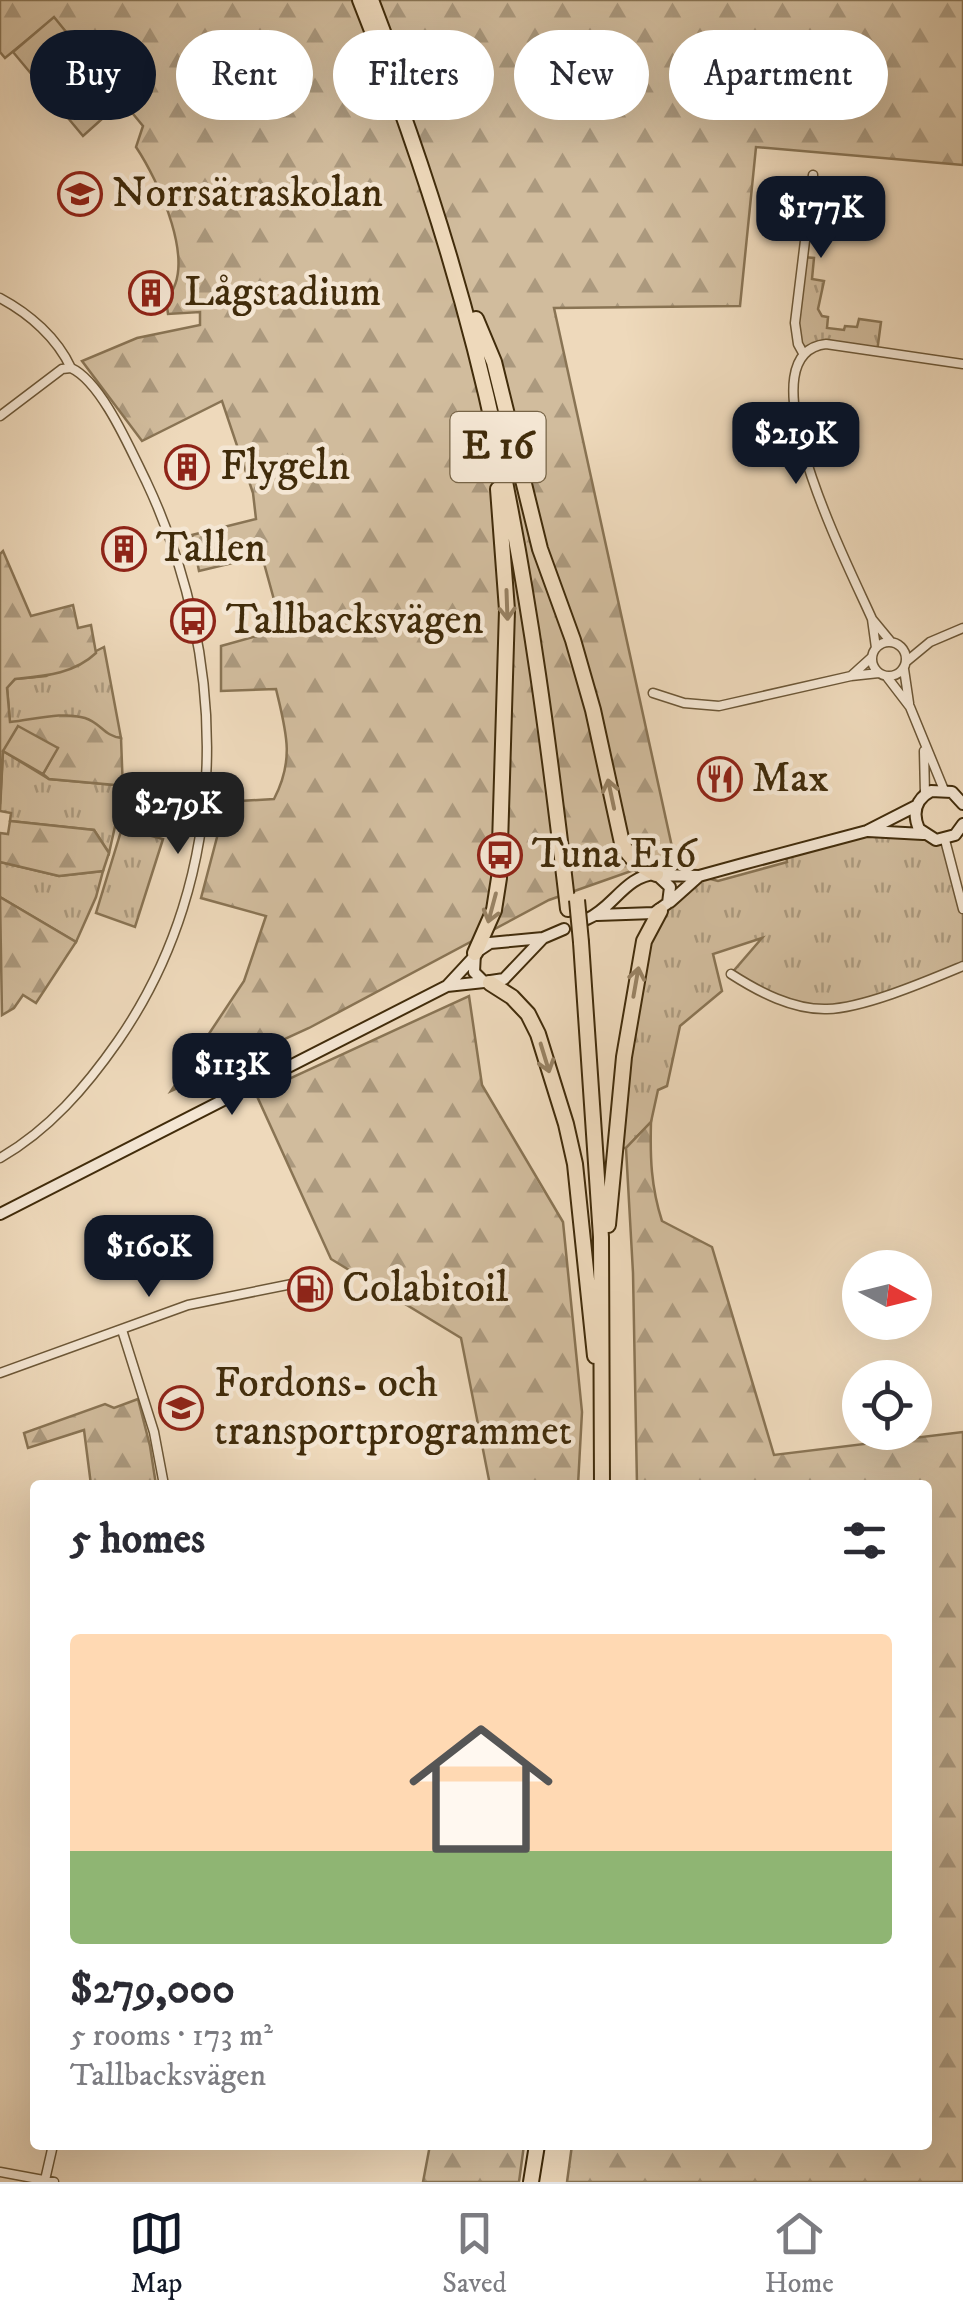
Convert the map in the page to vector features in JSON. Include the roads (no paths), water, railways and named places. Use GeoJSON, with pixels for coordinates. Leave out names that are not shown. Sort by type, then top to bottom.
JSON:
{"type":"FeatureCollection","features":[{"type":"Feature","properties":{"kind":"highway","name":"E 16"},"geometry":{"type":"LineString","coordinates":[[360,0],[394,85],[436,212],[496,438],[573,905]]}},
{"type":"Feature","properties":{"kind":"highway","name":"E 16"},"geometry":{"type":"LineString","coordinates":[[371,0],[445,209],[476,318],[531,570],[557,738],[599,1198],[602,1480]]}},
{"type":"Feature","properties":{"kind":"highway"},"geometry":{"type":"LineString","coordinates":[[476,318],[494,362],[540,549],[593,710],[622,843],[639,866],[658,874]]}},
{"type":"Feature","properties":{"kind":"highway"},"geometry":{"type":"LineString","coordinates":[[474,956],[494,910],[500,855],[508,610],[496,438]]}},
{"type":"Feature","properties":{"kind":"highway"},"geometry":{"type":"LineString","coordinates":[[599,1356],[610,1180],[624,1057],[644,940],[664,907]]}},
{"type":"Feature","properties":{"kind":"highway"},"geometry":{"type":"LineString","coordinates":[[487,982],[512,997],[528,1014],[566,1124],[575,1164],[599,1356]]}},
{"type":"Feature","properties":{"kind":"highway","name":"E 16"},"geometry":{"type":"LineString","coordinates":[[593,1480],[599,1356]]}},
{"type":"Feature","properties":{"kind":"highway"},"geometry":{"type":"LineString","coordinates":[[532,2182],[537,2150]]}},
{"type":"Feature","properties":{"kind":"highway"},"geometry":{"type":"LineString","coordinates":[[540,2182],[545,2150]]}},
{"type":"Feature","properties":{"kind":"main road"},"geometry":{"type":"LineString","coordinates":[[699,876],[664,907],[644,914],[592,917],[638,876],[699,876],[867,831],[916,806],[926,794],[944,790],[963,804]]}},
{"type":"Feature","properties":{"kind":"main road"},"geometry":{"type":"LineString","coordinates":[[916,806],[915,820],[923,834]]}},
{"type":"Feature","properties":{"kind":"main road"},"geometry":{"type":"LineString","coordinates":[[867,831],[923,834],[945,840],[962,827]]}},
{"type":"Feature","properties":{"kind":"main road"},"geometry":{"type":"LineString","coordinates":[[658,874],[670,887],[664,907]]}},
{"type":"Feature","properties":{"kind":"main road"},"geometry":{"type":"LineString","coordinates":[[0,1214],[447,986],[490,942],[544,938],[564,930]]}},
{"type":"Feature","properties":{"kind":"main road"},"geometry":{"type":"LineString","coordinates":[[447,986],[504,979],[544,938]]}},
{"type":"Feature","properties":{"kind":"main road"},"geometry":{"type":"LineString","coordinates":[[474,956],[474,972],[487,982]]}},
{"type":"Feature","properties":{"kind":"street"},"geometry":{"type":"LineString","coordinates":[[803,353],[794,323],[813,176]]}},
{"type":"Feature","properties":{"kind":"street"},"geometry":{"type":"LineString","coordinates":[[0,298],[62,349],[66,368]]}},
{"type":"Feature","properties":{"kind":"street"},"geometry":{"type":"LineString","coordinates":[[910,708],[873,666],[872,619],[799,441],[794,381],[803,353],[826,344],[963,364]]}},
{"type":"Feature","properties":{"kind":"street"},"geometry":{"type":"LineString","coordinates":[[0,416],[66,368]]}},
{"type":"Feature","properties":{"kind":"street"},"geometry":{"type":"LineString","coordinates":[[0,1158],[40,1130],[72,1099],[102,1064],[141,1005],[178,922],[201,841],[207,801],[208,737],[201,660],[178,558],[159,508],[116,423],[84,377],[66,368]]}},
{"type":"Feature","properties":{"kind":"street"},"geometry":{"type":"LineString","coordinates":[[872,619],[905,652],[910,708],[944,790]]}},
{"type":"Feature","properties":{"kind":"street"},"geometry":{"type":"LineString","coordinates":[[653,694],[684,703],[719,706],[852,676],[897,675],[930,642],[963,628]]}},
{"type":"Feature","properties":{"kind":"street"},"geometry":{"type":"LineString","coordinates":[[852,676],[874,652],[895,643],[930,642]]}},
{"type":"Feature","properties":{"kind":"street"},"geometry":{"type":"LineString","coordinates":[[923,741],[926,794]]}},
{"type":"Feature","properties":{"kind":"street"},"geometry":{"type":"LineString","coordinates":[[945,840],[963,908]]}},
{"type":"Feature","properties":{"kind":"street"},"geometry":{"type":"LineString","coordinates":[[731,974],[783,1001],[826,1009],[848,1006],[963,966]]}},
{"type":"Feature","properties":{"kind":"street"},"geometry":{"type":"LineString","coordinates":[[0,1373],[188,1306],[312,1280]]}},
{"type":"Feature","properties":{"kind":"street"},"geometry":{"type":"LineString","coordinates":[[122,1330],[154,1432],[163,1480]]}},
{"type":"Feature","properties":{"kind":"street"},"geometry":{"type":"LineString","coordinates":[[0,2172],[50,2181],[53,2150]]}},
{"type":"Feature","properties":{"kind":"place","name":"Norrsätraskolan"},"geometry":{"type":"Point","coordinates":[80,194]}},
{"type":"Feature","properties":{"kind":"place","name":"Lågstadium"},"geometry":{"type":"Point","coordinates":[151,293]}},
{"type":"Feature","properties":{"kind":"place","name":"Flygeln"},"geometry":{"type":"Point","coordinates":[187,467]}},
{"type":"Feature","properties":{"kind":"place","name":"Tallen"},"geometry":{"type":"Point","coordinates":[124,549]}},
{"type":"Feature","properties":{"kind":"place","name":"Tallbacksvägen"},"geometry":{"type":"Point","coordinates":[193,621]}},
{"type":"Feature","properties":{"kind":"place","name":"Max"},"geometry":{"type":"Point","coordinates":[720,779]}},
{"type":"Feature","properties":{"kind":"place","name":"Tuna E16"},"geometry":{"type":"Point","coordinates":[500,855]}},
{"type":"Feature","properties":{"kind":"place","name":"Colabitoil"},"geometry":{"type":"Point","coordinates":[310,1289]}},
{"type":"Feature","properties":{"kind":"place","name":"Fordons- och transportprogrammet"},"geometry":{"type":"Point","coordinates":[181,1408]}}]}
